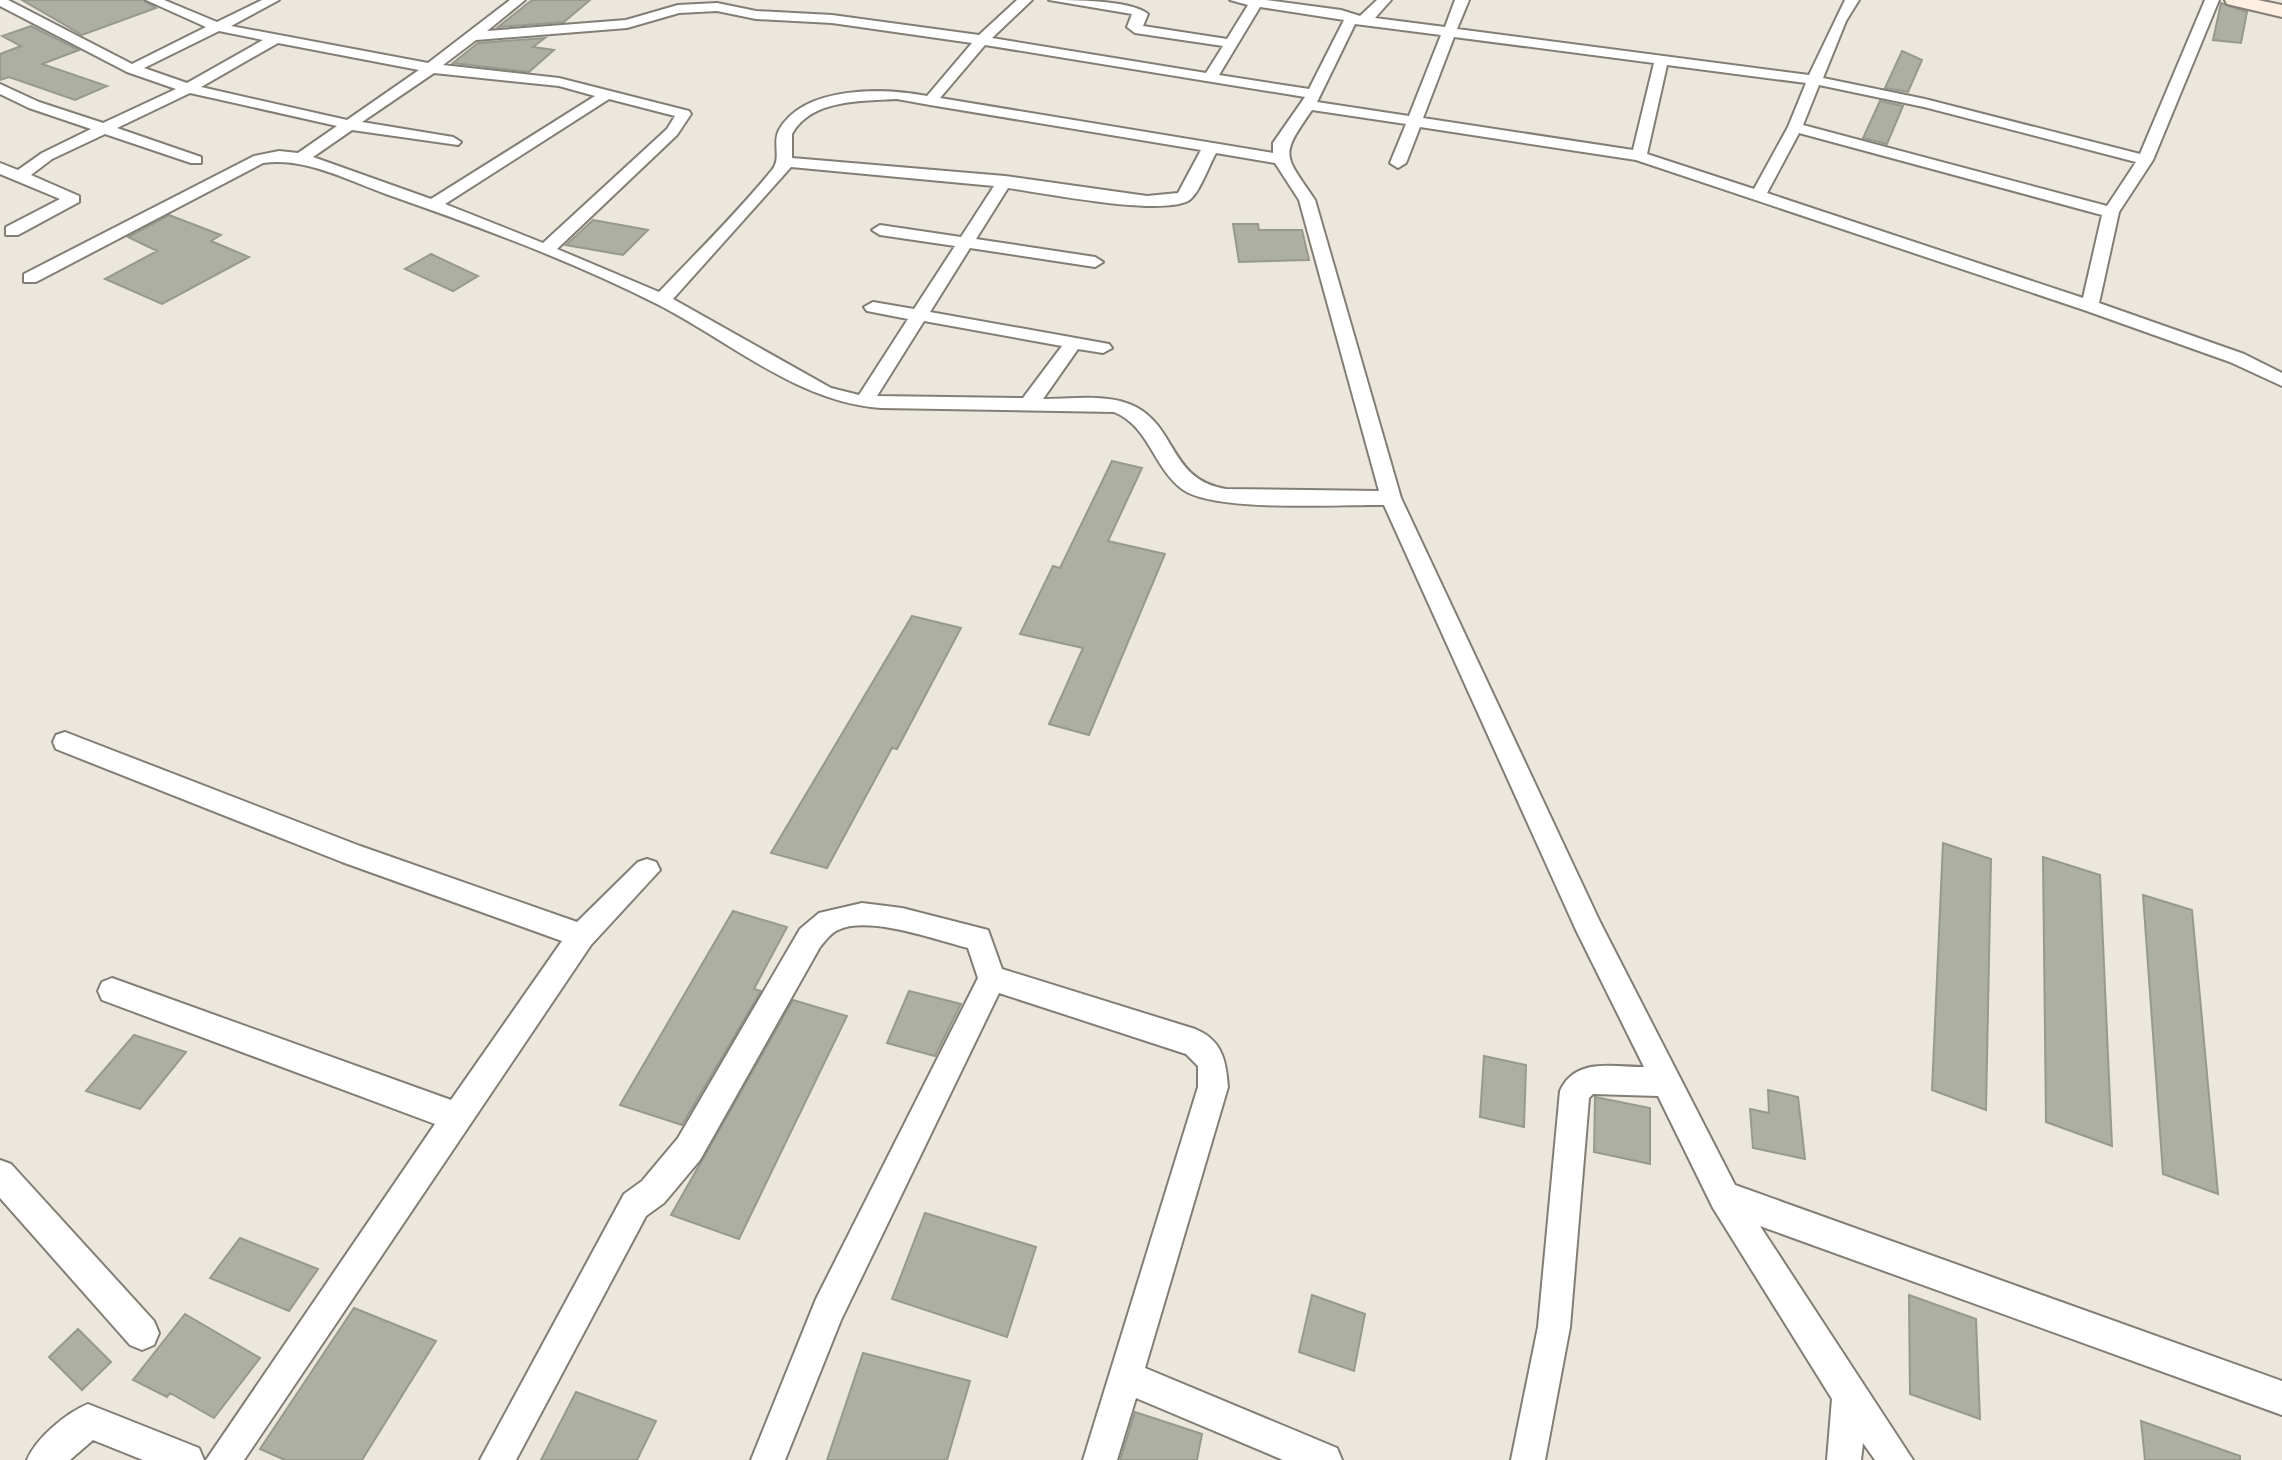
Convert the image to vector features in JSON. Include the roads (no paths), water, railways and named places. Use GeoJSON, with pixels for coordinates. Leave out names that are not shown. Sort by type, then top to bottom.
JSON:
{"type":"FeatureCollection","features":[{"type":"Feature","properties":{"kind":"street"},"geometry":{"type":"LineString","coordinates":[[4,6],[39,0]]}},
{"type":"Feature","properties":{"kind":"street"},"geometry":{"type":"LineString","coordinates":[[153,0],[217,27],[273,40],[431,68],[551,81],[682,112],[683,118],[545,251]]}},
{"type":"Feature","properties":{"kind":"street"},"geometry":{"type":"LineString","coordinates":[[132,69],[272,0]]}},
{"type":"Feature","properties":{"kind":"street"},"geometry":{"type":"LineString","coordinates":[[301,158],[431,68],[518,0]]}},
{"type":"Feature","properties":{"kind":"street"},"geometry":{"type":"LineString","coordinates":[[930,101],[982,40],[1025,0]]}},
{"type":"Feature","properties":{"kind":"street"},"geometry":{"type":"LineString","coordinates":[[1056,0],[1136,11],[1141,14],[1134,27],[1140,30],[1230,43]]}},
{"type":"Feature","properties":{"kind":"street"},"geometry":{"type":"LineString","coordinates":[[1384,0],[1380,8],[1356,20],[1281,143],[1280,159],[1307,200],[1391,498],[1590,930],[1724,1197],[1849,1395],[1896,1460]]}},
{"type":"Feature","properties":{"kind":"street"},"geometry":{"type":"LineString","coordinates":[[1398,163],[1462,0]]}},
{"type":"Feature","properties":{"kind":"street"},"geometry":{"type":"LineString","coordinates":[[1759,194],[1795,127],[1839,21],[1852,0]]}},
{"type":"Feature","properties":{"kind":"street"},"geometry":{"type":"LineString","coordinates":[[2090,306],[2111,212],[2145,160],[2212,0]]}},
{"type":"Feature","properties":{"kind":"street"},"geometry":{"type":"LineString","coordinates":[[2234,0],[2282,11]]}},
{"type":"Feature","properties":{"kind":"street"},"geometry":{"type":"LineString","coordinates":[[1210,78],[1230,43],[1246,2],[1341,14],[1356,20],[1814,80],[1925,103],[2145,160]]}},
{"type":"Feature","properties":{"kind":"street"},"geometry":{"type":"LineString","coordinates":[[4,6],[132,69],[188,88],[351,125],[453,142]]}},
{"type":"Feature","properties":{"kind":"street"},"geometry":{"type":"LineString","coordinates":[[469,36],[627,24],[696,6],[756,15],[824,18],[982,40],[1210,78],[1417,120],[1639,156],[2090,306],[2237,358],[2282,380]]}},
{"type":"Feature","properties":{"kind":"street"},"geometry":{"type":"LineString","coordinates":[[20,176],[47,156],[188,88],[273,40]]}},
{"type":"Feature","properties":{"kind":"street"},"geometry":{"type":"LineString","coordinates":[[1639,156],[1662,58]]}},
{"type":"Feature","properties":{"kind":"street"},"geometry":{"type":"LineString","coordinates":[[0,88],[34,105],[196,160]]}},
{"type":"Feature","properties":{"kind":"street"},"geometry":{"type":"LineString","coordinates":[[433,205],[606,95]]}},
{"type":"Feature","properties":{"kind":"street"},"geometry":{"type":"LineString","coordinates":[[662,300],[786,162],[784,133],[800,115],[835,100],[897,95],[1280,159]]}},
{"type":"Feature","properties":{"kind":"street"},"geometry":{"type":"LineString","coordinates":[[1795,127],[2111,212]]}},
{"type":"Feature","properties":{"kind":"street"},"geometry":{"type":"LineString","coordinates":[[786,162],[1005,181],[1147,201],[1184,197],[1211,147]]}},
{"type":"Feature","properties":{"kind":"street"},"geometry":{"type":"LineString","coordinates":[[0,166],[47,156]]}},
{"type":"Feature","properties":{"kind":"street"},"geometry":{"type":"LineString","coordinates":[[30,278],[259,159],[279,156],[301,158],[433,205],[662,300],[824,392],[864,401],[1094,404],[1127,409],[1143,418],[1182,477],[1205,492],[1226,496],[1391,498]]}},
{"type":"Feature","properties":{"kind":"street"},"geometry":{"type":"LineString","coordinates":[[0,166],[73,199],[12,231]]}},
{"type":"Feature","properties":{"kind":"street"},"geometry":{"type":"LineString","coordinates":[[864,401],[1005,181]]}},
{"type":"Feature","properties":{"kind":"street"},"geometry":{"type":"LineString","coordinates":[[880,230],[1095,262]]}},
{"type":"Feature","properties":{"kind":"street"},"geometry":{"type":"LineString","coordinates":[[873,307],[1103,348]]}},
{"type":"Feature","properties":{"kind":"street"},"geometry":{"type":"LineString","coordinates":[[1030,403],[1073,343]]}},
{"type":"Feature","properties":{"kind":"street"},"geometry":{"type":"LineString","coordinates":[[65,742],[351,854],[581,936]]}},
{"type":"Feature","properties":{"kind":"street"},"geometry":{"type":"LineString","coordinates":[[223,1460],[581,936],[647,870]]}},
{"type":"Feature","properties":{"kind":"street"},"geometry":{"type":"LineString","coordinates":[[497,1460],[635,1205],[653,1192],[689,1149],[810,938],[827,921],[855,914],[889,918],[978,939],[992,978],[828,1311],[768,1460]]}},
{"type":"Feature","properties":{"kind":"street"},"geometry":{"type":"LineString","coordinates":[[992,978],[1195,1043],[1212,1060],[1213,1087],[1100,1460]]}},
{"type":"Feature","properties":{"kind":"street"},"geometry":{"type":"LineString","coordinates":[[112,991],[457,1117]]}},
{"type":"Feature","properties":{"kind":"street"},"geometry":{"type":"LineString","coordinates":[[1528,1460],[1554,1327],[1575,1091],[1587,1080],[1666,1082]]}},
{"type":"Feature","properties":{"kind":"street"},"geometry":{"type":"LineString","coordinates":[[0,1175],[142,1333]]}},
{"type":"Feature","properties":{"kind":"street"},"geometry":{"type":"LineString","coordinates":[[1724,1197],[2282,1398]]}},
{"type":"Feature","properties":{"kind":"street"},"geometry":{"type":"LineString","coordinates":[[1125,1377],[1325,1460]]}},
{"type":"Feature","properties":{"kind":"street"},"geometry":{"type":"LineString","coordinates":[[1844,1460],[1849,1395]]}},
{"type":"Feature","properties":{"kind":"street"},"geometry":{"type":"LineString","coordinates":[[44,1460],[88,1421],[187,1460]]}}]}
